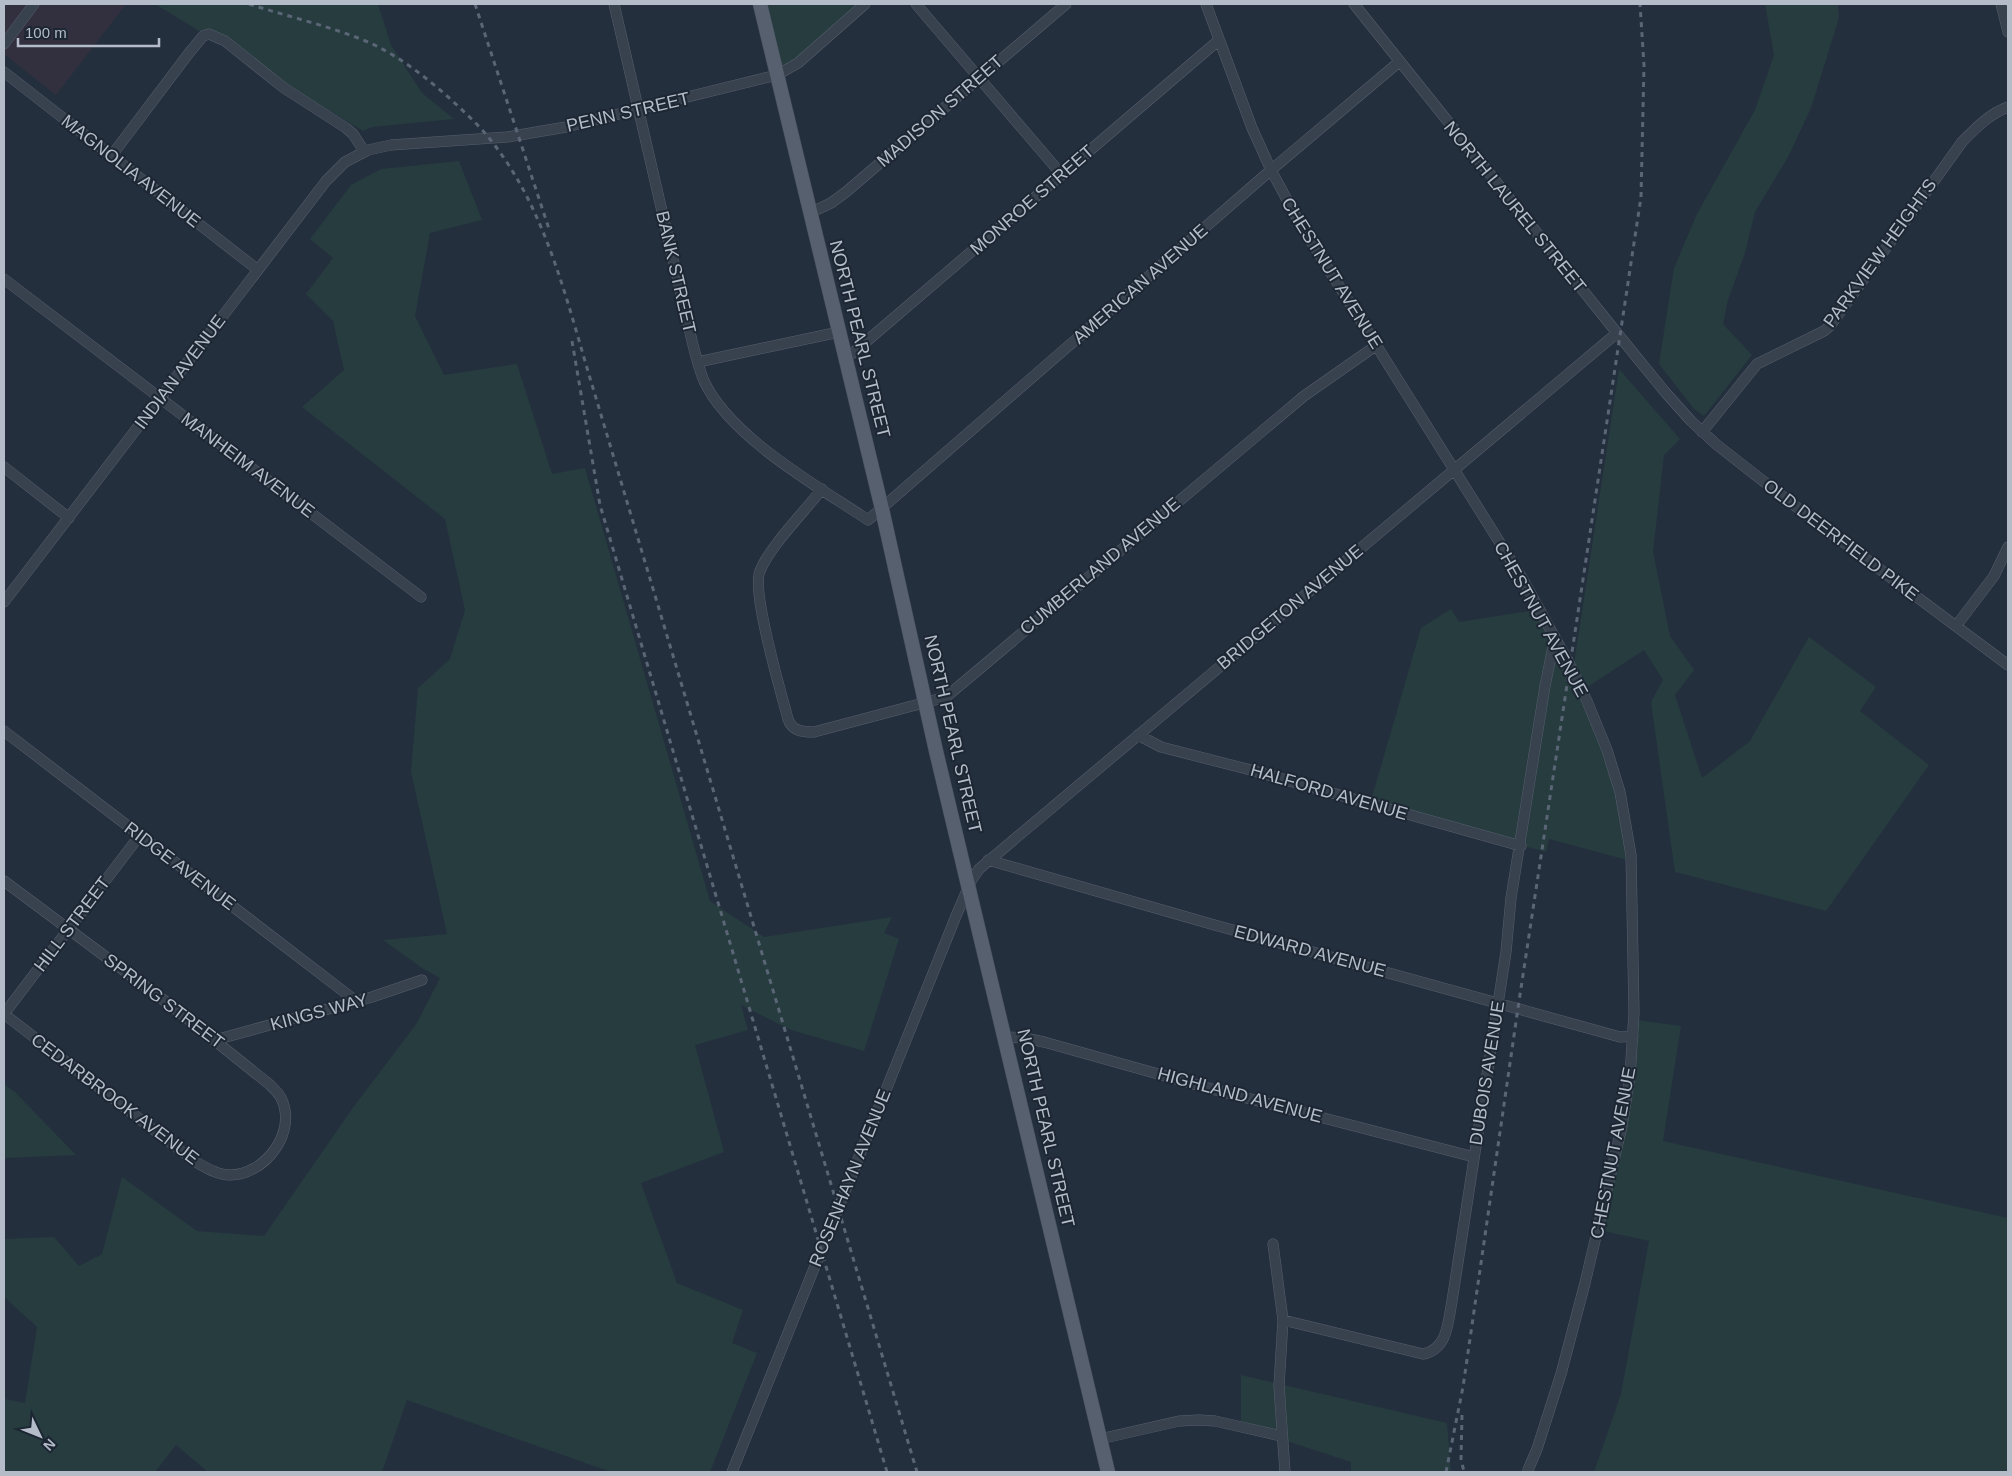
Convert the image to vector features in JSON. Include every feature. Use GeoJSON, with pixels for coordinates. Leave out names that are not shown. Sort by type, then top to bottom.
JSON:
{"type":"FeatureCollection","features":[{"type":"Feature","properties":{"kind":"main road","name":"NORTH PEARL STREET"},"geometry":{"type":"LineString","coordinates":[[760,4],[882,509],[925,703],[1108,1472]]}},
{"type":"Feature","properties":{"kind":"street"},"geometry":{"type":"LineString","coordinates":[[4,44],[34,4]]}},
{"type":"Feature","properties":{"kind":"street","name":"BANK STREET"},"geometry":{"type":"LineString","coordinates":[[614,4],[704,381],[712,395],[740,427],[781,461],[868,520],[882,509]]}},
{"type":"Feature","properties":{"kind":"street","name":"PENN STREET"},"geometry":{"type":"LineString","coordinates":[[364,151],[391,145],[508,137],[566,127],[777,75],[798,63],[865,4]]}},
{"type":"Feature","properties":{"kind":"street"},"geometry":{"type":"LineString","coordinates":[[916,4],[1062,175]]}},
{"type":"Feature","properties":{"kind":"street","name":"MADISON STREET"},"geometry":{"type":"LineString","coordinates":[[810,213],[838,198],[1066,4]]}},
{"type":"Feature","properties":{"kind":"street","name":"CHESTNUT AVENUE"},"geometry":{"type":"LineString","coordinates":[[1206,4],[1271,170],[1299,222],[1522,578],[1555,637],[1587,701],[1607,750],[1620,792],[1631,855],[1634,1012],[1630,1076],[1622,1126],[1599,1230],[1561,1374],[1537,1449],[1528,1470]]}},
{"type":"Feature","properties":{"kind":"street","name":"NORTH LAUREL STREET"},"geometry":{"type":"LineString","coordinates":[[1354,4],[1679,408]]}},
{"type":"Feature","properties":{"kind":"street"},"geometry":{"type":"LineString","coordinates":[[2001,4],[2008,32]]}},
{"type":"Feature","properties":{"kind":"street"},"geometry":{"type":"LineString","coordinates":[[112,155],[206,34],[224,42],[284,88],[346,128],[364,151]]}},
{"type":"Feature","properties":{"kind":"street","name":"MONROE STREET"},"geometry":{"type":"LineString","coordinates":[[844,356],[853,353],[1219,40]]}},
{"type":"Feature","properties":{"kind":"street","name":"AMERICAN AVENUE"},"geometry":{"type":"LineString","coordinates":[[882,509],[1271,170],[1399,62]]}},
{"type":"Feature","properties":{"kind":"street","name":"MAGNOLIA AVENUE"},"geometry":{"type":"LineString","coordinates":[[4,72],[258,270]]}},
{"type":"Feature","properties":{"kind":"street","name":"PARKVIEW HEIGHTS"},"geometry":{"type":"LineString","coordinates":[[1702,432],[1758,364],[1824,331],[1830,326],[1962,142],[1982,122],[2008,107]]}},
{"type":"Feature","properties":{"kind":"street","name":"INDIAN AVENUE"},"geometry":{"type":"LineString","coordinates":[[4,602],[336,170],[345,162],[364,151]]}},
{"type":"Feature","properties":{"kind":"street","name":"MANHEIM AVENUE"},"geometry":{"type":"LineString","coordinates":[[4,279],[421,597]]}},
{"type":"Feature","properties":{"kind":"street"},"geometry":{"type":"LineString","coordinates":[[698,362],[839,332]]}},
{"type":"Feature","properties":{"kind":"street","name":"BRIDGETON AVENUE"},"geometry":{"type":"LineString","coordinates":[[969,885],[979,869],[988,860],[1617,333]]}},
{"type":"Feature","properties":{"kind":"street","name":"CUMBERLAND AVENUE"},"geometry":{"type":"LineString","coordinates":[[822,489],[771,553],[760,570],[757,579],[759,602],[788,719],[790,724],[798,731],[814,732],[946,696],[1304,396],[1377,345]]}},
{"type":"Feature","properties":{"kind":"street","name":"OLD DEERFIELD PIKE"},"geometry":{"type":"LineString","coordinates":[[1679,408],[1717,445],[2008,664]]}},
{"type":"Feature","properties":{"kind":"street"},"geometry":{"type":"LineString","coordinates":[[4,467],[69,518]]}},
{"type":"Feature","properties":{"kind":"street"},"geometry":{"type":"LineString","coordinates":[[1956,626],[1994,576],[2008,547]]}},
{"type":"Feature","properties":{"kind":"street","name":"DUBOIS AVENUE"},"geometry":{"type":"LineString","coordinates":[[1283,1320],[1423,1354],[1436,1349],[1443,1339],[1448,1323],[1506,952],[1511,898],[1521,846],[1545,686],[1555,637]]}},
{"type":"Feature","properties":{"kind":"street","name":"RIDGE AVENUE"},"geometry":{"type":"LineString","coordinates":[[4,731],[356,1001]]}},
{"type":"Feature","properties":{"kind":"street","name":"HALFORD AVENUE"},"geometry":{"type":"LineString","coordinates":[[1138,735],[1161,747],[1248,769],[1521,846]]}},
{"type":"Feature","properties":{"kind":"street","name":"HILL STREET"},"geometry":{"type":"LineString","coordinates":[[4,1014],[140,835]]}},
{"type":"Feature","properties":{"kind":"street","name":"EDWARD AVENUE"},"geometry":{"type":"LineString","coordinates":[[988,860],[1498,1003],[1620,1036],[1632,1036]]}},
{"type":"Feature","properties":{"kind":"street","name":"SPRING STREET"},"geometry":{"type":"LineString","coordinates":[[4,881],[215,1040],[269,1084],[282,1099],[285,1121],[278,1144]]}},
{"type":"Feature","properties":{"kind":"street","name":"ROSENHAYN AVENUE"},"geometry":{"type":"LineString","coordinates":[[732,1472],[969,885]]}},
{"type":"Feature","properties":{"kind":"street","name":"KINGS WAY"},"geometry":{"type":"LineString","coordinates":[[215,1040],[356,1001],[422,980]]}},
{"type":"Feature","properties":{"kind":"street","name":"CEDARBROOK AVENUE"},"geometry":{"type":"LineString","coordinates":[[4,1014],[194,1161],[209,1170],[229,1175],[242,1173],[269,1158],[278,1144]]}},
{"type":"Feature","properties":{"kind":"street","name":"HIGHLAND AVENUE"},"geometry":{"type":"LineString","coordinates":[[1006,1037],[1044,1042],[1208,1088],[1474,1157]]}},
{"type":"Feature","properties":{"kind":"street"},"geometry":{"type":"LineString","coordinates":[[1272,1244],[1283,1320],[1278,1386],[1285,1472]]}},
{"type":"Feature","properties":{"kind":"street"},"geometry":{"type":"LineString","coordinates":[[1100,1439],[1179,1421],[1199,1420],[1215,1421],[1281,1436]]}},
{"type":"Feature","properties":{"kind":"shaded area"},"geometry":{"type":"Polygon","coordinates":[[[4,4],[126,4],[56,95],[4,54],[4,4]]]}},
{"type":"Feature","properties":{"kind":"green space"},"geometry":{"type":"Polygon","coordinates":[[[155,4],[378,4],[391,45],[422,93],[454,119],[372,127],[363,131],[155,4]]]}},
{"type":"Feature","properties":{"kind":"green space"},"geometry":{"type":"Polygon","coordinates":[[[760,4],[865,4],[777,75],[760,4]]]}},
{"type":"Feature","properties":{"kind":"green space"},"geometry":{"type":"Polygon","coordinates":[[[1765,4],[1838,4],[1839,18],[1811,108],[1788,157],[1755,212],[1745,253],[1728,300],[1723,324],[1752,355],[1704,416],[1694,409],[1659,364],[1674,268],[1697,214],[1755,110],[1774,55],[1765,4]]]}},
{"type":"Feature","properties":{"kind":"green space"},"geometry":{"type":"Polygon","coordinates":[[[459,161],[482,220],[430,233],[415,316],[444,375],[517,364],[552,474],[585,468],[710,901],[764,937],[892,917],[884,933],[899,939],[864,1051],[791,1030],[741,1005],[748,1030],[695,1045],[724,1152],[641,1183],[677,1283],[743,1310],[732,1343],[757,1353],[710,1472],[611,1472],[407,1400],[382,1472],[208,1472],[176,1445],[155,1472],[4,1472],[4,1399],[25,1403],[37,1327],[4,1297],[4,1239],[54,1237],[79,1266],[102,1254],[122,1177],[197,1231],[264,1236],[352,1109],[417,1023],[440,978],[422,968],[383,940],[447,934],[411,772],[418,688],[450,659],[465,610],[445,519],[302,407],[344,370],[333,321],[306,294],[333,258],[310,239],[351,185],[381,169],[459,161]]]}},
{"type":"Feature","properties":{"kind":"green space"},"geometry":{"type":"Polygon","coordinates":[[[1619,369],[1680,439],[1664,455],[1653,552],[1670,636],[1694,670],[1675,695],[1702,778],[1750,741],[1809,637],[1876,687],[1860,711],[1929,765],[1826,911],[1675,872],[1651,702],[1663,680],[1644,650],[1586,688],[1635,862],[1549,839],[1546,852],[1370,804],[1421,628],[1451,609],[1459,622],[1541,609],[1574,664],[1619,369]]]}},
{"type":"Feature","properties":{"kind":"green space"},"geometry":{"type":"Polygon","coordinates":[[[1636,1020],[1681,1026],[1663,1141],[2008,1218],[2008,1472],[1594,1472],[1621,1394],[1649,1241],[1599,1230],[1636,1020]]]}},
{"type":"Feature","properties":{"kind":"green space"},"geometry":{"type":"Polygon","coordinates":[[[4,1084],[15,1092],[76,1155],[4,1158],[4,1084]]]}},
{"type":"Feature","properties":{"kind":"green space"},"geometry":{"type":"Polygon","coordinates":[[[1241,1375],[1447,1423],[1451,1472],[1351,1472],[1351,1462],[1241,1426],[1241,1375]]]}},
{"type":"Feature","properties":{"kind":"railway"},"geometry":{"type":"LineString","coordinates":[[249,4],[354,36],[389,53],[419,73],[457,105],[489,138],[509,166],[541,226],[574,323],[917,1472]]}},
{"type":"Feature","properties":{"kind":"railway"},"geometry":{"type":"LineString","coordinates":[[475,4],[549,229]]}},
{"type":"Feature","properties":{"kind":"railway"},"geometry":{"type":"LineString","coordinates":[[1446,1472],[1463,1387],[1518,1008],[1641,197],[1644,65],[1640,4]]}},
{"type":"Feature","properties":{"kind":"railway"},"geometry":{"type":"LineString","coordinates":[[572,341],[600,505],[887,1472]]}},
{"type":"Feature","properties":{"kind":"railway"},"geometry":{"type":"LineString","coordinates":[[1462,1415],[1461,1459],[1464,1472]]}}]}
